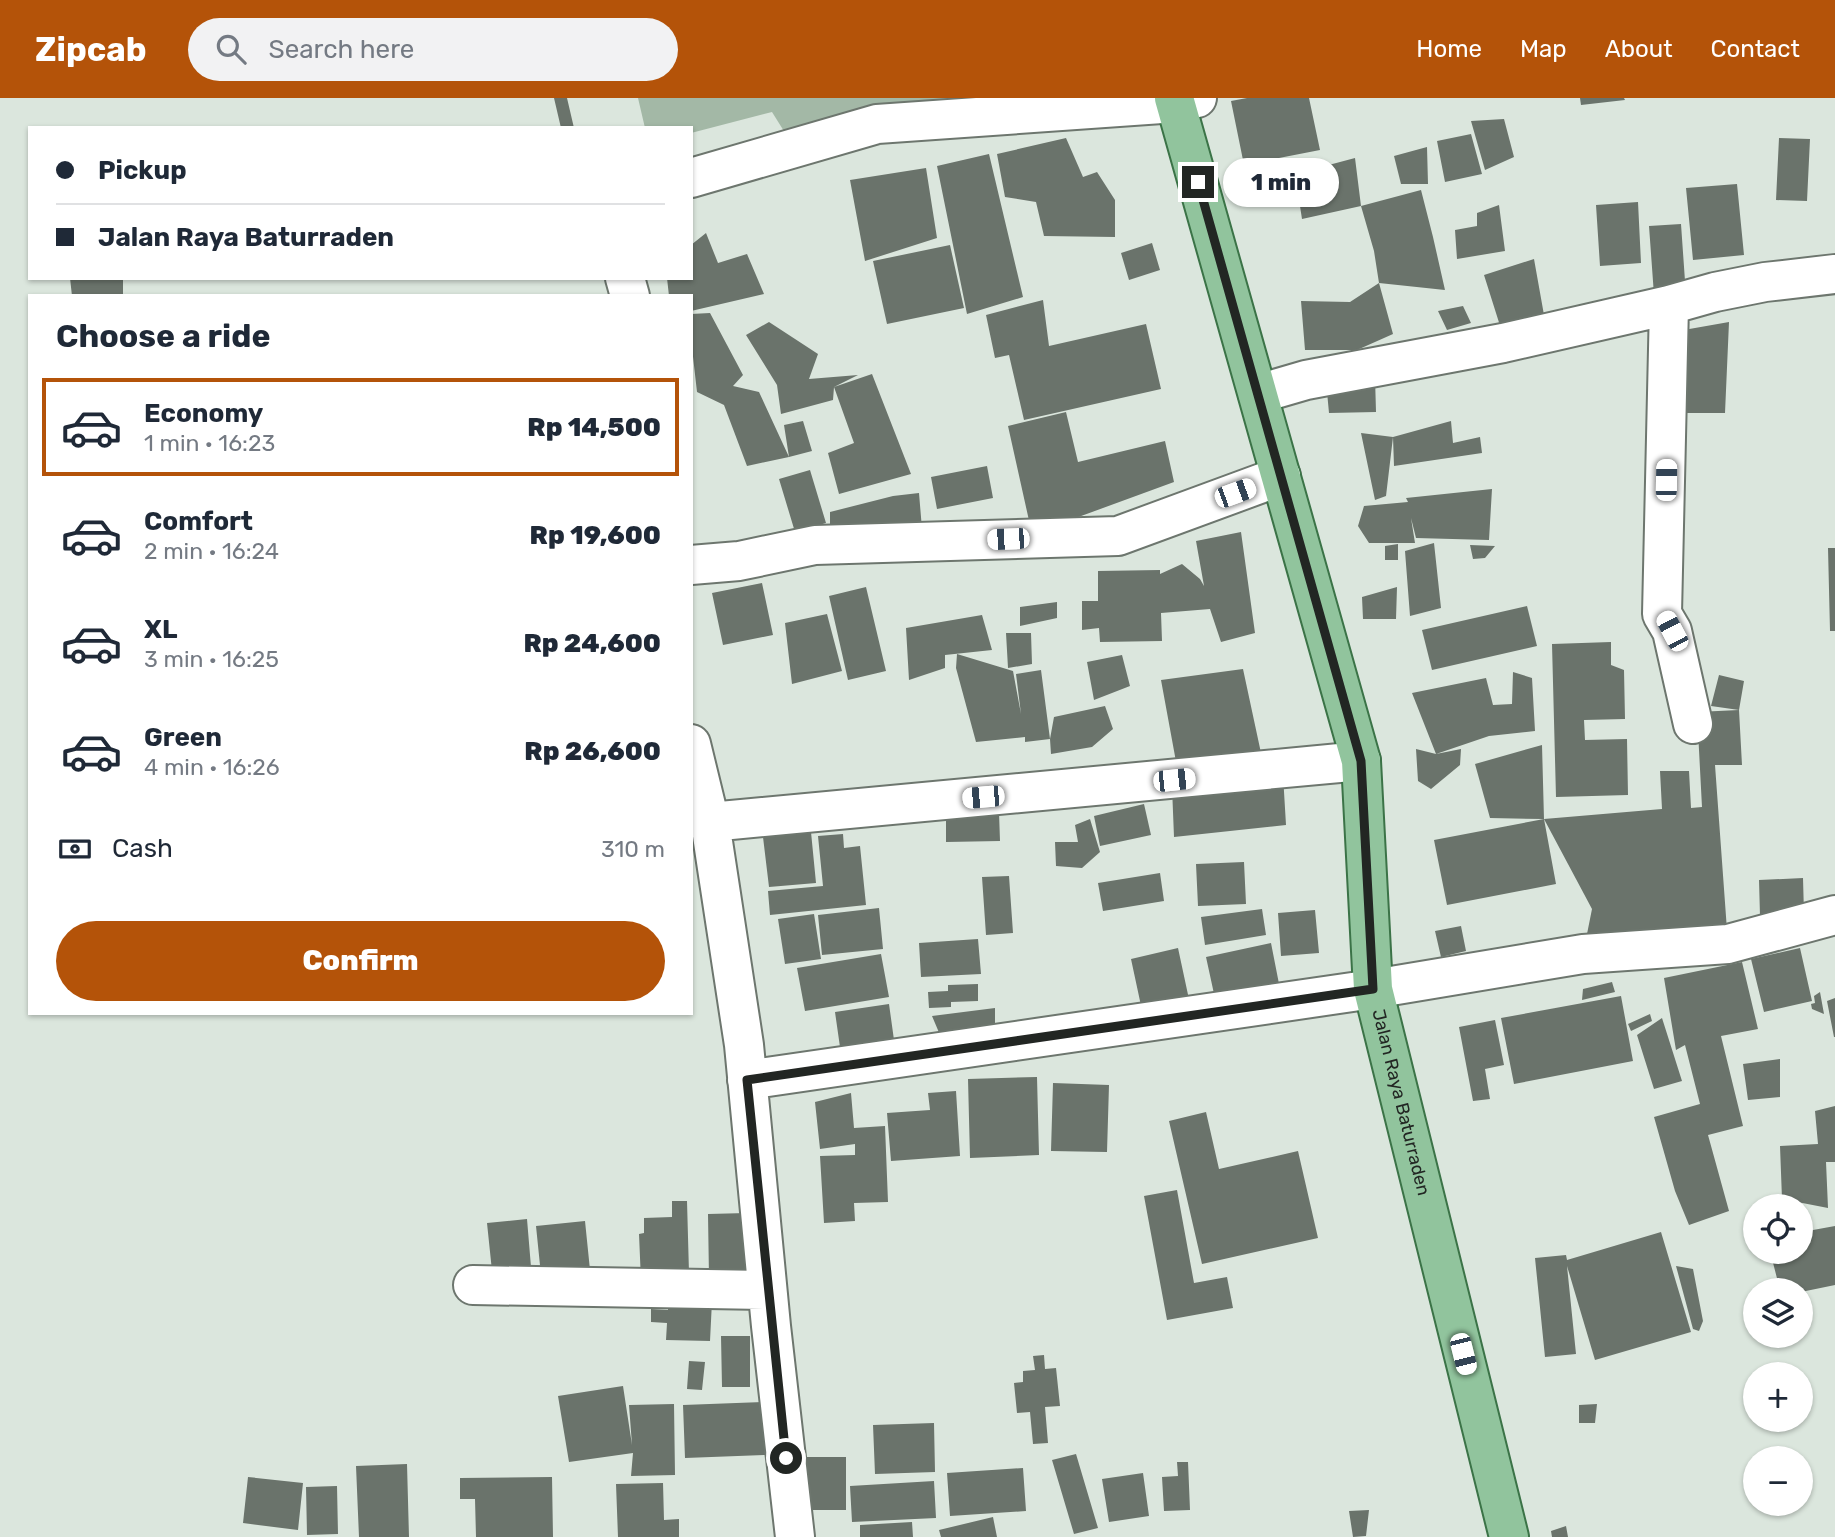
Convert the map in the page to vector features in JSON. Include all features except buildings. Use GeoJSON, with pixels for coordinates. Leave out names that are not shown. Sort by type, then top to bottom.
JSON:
{"type":"FeatureCollection","features":[{"type":"Feature","properties":{"kind":"main road","name":"Jalan Raya Baturraden"},"geometry":{"type":"LineString","coordinates":[[1182,100],[1258,394],[1361,761],[1373,989],[1508,1537]]}},
{"type":"Feature","properties":{"kind":"street"},"geometry":{"type":"LineString","coordinates":[[693,177],[877,124],[1182,100]]}},
{"type":"Feature","properties":{"kind":"street"},"geometry":{"type":"LineString","coordinates":[[1258,394],[1306,380],[1503,343],[1715,292],[1765,282],[1835,274]]}},
{"type":"Feature","properties":{"kind":"street"},"geometry":{"type":"LineString","coordinates":[[1669,305],[1662,614],[1672,631],[1693,724]]}},
{"type":"Feature","properties":{"kind":"street"},"geometry":{"type":"LineString","coordinates":[[693,565],[739,561],[815,545],[1118,536],[1281,476]]}},
{"type":"Feature","properties":{"kind":"street"},"geometry":{"type":"LineString","coordinates":[[693,752],[710,822],[747,1080],[795,1537]]}},
{"type":"Feature","properties":{"kind":"street"},"geometry":{"type":"LineString","coordinates":[[710,822],[1361,761]]}},
{"type":"Feature","properties":{"kind":"street"},"geometry":{"type":"LineString","coordinates":[[747,1080],[1373,989],[1583,954],[1728,944],[1835,915]]}},
{"type":"Feature","properties":{"kind":"street"},"geometry":{"type":"LineString","coordinates":[[473,1284],[767,1290]]}},
{"type":"Feature","properties":{"kind":"green space"},"geometry":{"type":"Polygon","coordinates":[[[638,98],[965,98],[787,136],[772,112],[693,132],[693,126],[645,126],[638,98]]]}},
{"type":"Feature","properties":{"kind":"route"},"geometry":{"type":"LineString","coordinates":[[786,1458],[747,1080],[1373,989],[1361,761],[1198,182]]}}]}
